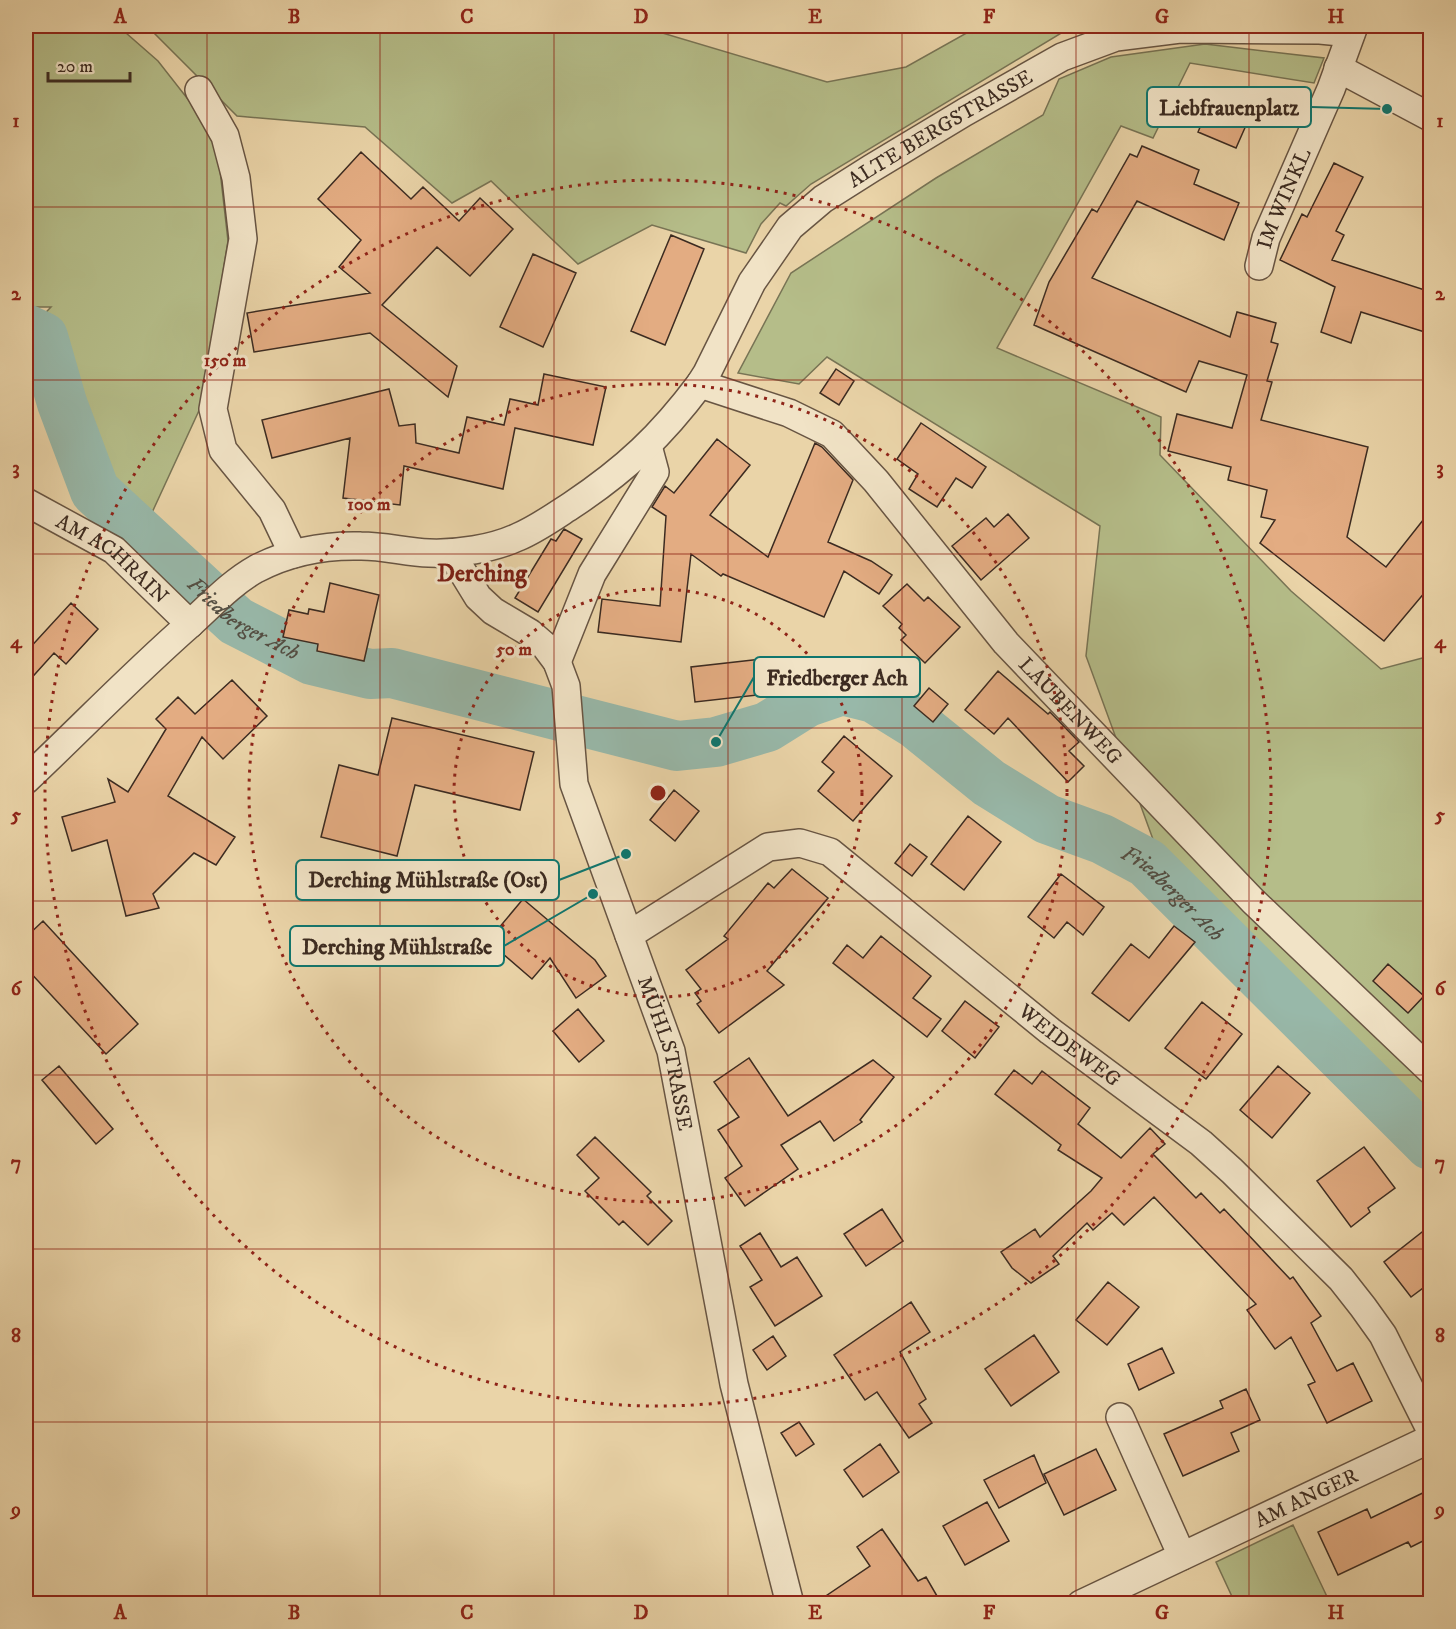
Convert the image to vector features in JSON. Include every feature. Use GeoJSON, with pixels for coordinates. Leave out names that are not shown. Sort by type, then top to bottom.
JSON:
{"type":"FeatureCollection","features":[{"type":"Feature","properties":{"kind":"street","name":"ALTE BERGSTRASSE"},"geometry":{"type":"LineString","coordinates":[[26,780],[225,591],[256,570],[293,554],[328,547],[362,546],[428,553],[451,553],[484,547],[517,538],[556,516],[604,483],[648,446],[707,373],[752,282],[790,227],[824,199],[872,168],[1062,57],[1116,37],[1180,29],[1353,29]]}},
{"type":"Feature","properties":{"kind":"street","name":"IM WINKL"},"geometry":{"type":"LineString","coordinates":[[1259,266],[1266,237],[1353,29]]}},
{"type":"Feature","properties":{"kind":"street"},"geometry":{"type":"LineString","coordinates":[[1338,69],[1431,117]]}},
{"type":"Feature","properties":{"kind":"street"},"geometry":{"type":"LineString","coordinates":[[199,90],[225,136],[236,178],[243,239],[213,409],[223,450],[272,510],[293,554]]}},
{"type":"Feature","properties":{"kind":"street","name":"LAUBENWEG"},"geometry":{"type":"LineString","coordinates":[[699,384],[789,413],[832,434],[876,481],[1006,643],[1253,901],[1431,1070]]}},
{"type":"Feature","properties":{"kind":"street"},"geometry":{"type":"LineString","coordinates":[[557,662],[592,573],[655,472],[648,446]]}},
{"type":"Feature","properties":{"kind":"street","name":"AM ACHRAIN"},"geometry":{"type":"LineString","coordinates":[[26,502],[114,550],[196,619]]}},
{"type":"Feature","properties":{"kind":"street","name":"MÜHLSTRASSE"},"geometry":{"type":"LineString","coordinates":[[451,553],[478,597],[545,646],[557,662],[566,686],[574,783],[671,1051],[734,1384],[790,1604]]}},
{"type":"Feature","properties":{"kind":"street","name":"WEIDEWEG"},"geometry":{"type":"LineString","coordinates":[[629,935],[768,847],[800,843],[830,852],[1050,1031],[1201,1143],[1232,1171],[1341,1279],[1363,1307],[1383,1335],[1431,1429]]}},
{"type":"Feature","properties":{"kind":"street"},"geometry":{"type":"LineString","coordinates":[[1120,1417],[1182,1556]]}},
{"type":"Feature","properties":{"kind":"street","name":"AM ANGER"},"geometry":{"type":"LineString","coordinates":[[1081,1604],[1431,1439]]}},
{"type":"Feature","properties":{"kind":"green space"},"geometry":{"type":"Polygon","coordinates":[[[26,26],[118,26],[158,61],[216,135],[228,241],[202,404],[144,530],[134,546],[84,494],[54,419],[37,360],[26,351],[26,333],[51,307],[26,307],[26,26]]]}},
{"type":"Feature","properties":{"kind":"green space"},"geometry":{"type":"Polygon","coordinates":[[[147,26],[639,26],[827,82],[906,67],[979,26],[1073,26],[811,184],[786,206],[780,203],[761,224],[746,253],[652,225],[578,264],[491,181],[452,203],[365,127],[237,116],[147,26]]]}},
{"type":"Feature","properties":{"kind":"green space"},"geometry":{"type":"Polygon","coordinates":[[[1205,44],[1324,58],[1314,83],[1190,63],[1153,138],[1121,126],[997,348],[1161,417],[1160,455],[1291,591],[1381,669],[1430,656],[1430,1133],[1169,883],[1086,656],[1100,526],[827,357],[799,384],[738,373],[791,273],[936,178],[1043,115],[1059,79],[1111,57],[1205,44]]]}},
{"type":"Feature","properties":{"kind":"green space"},"geometry":{"type":"Polygon","coordinates":[[[1293,1525],[1330,1603],[1235,1603],[1216,1562],[1293,1525]]]}},
{"type":"Feature","properties":{"kind":"building"},"geometry":{"type":"Polygon","coordinates":[[[1216,89],[1255,105],[1236,148],[1198,132],[1216,89]]]}},
{"type":"Feature","properties":{"kind":"building"},"geometry":{"type":"Polygon","coordinates":[[[1142,146],[1199,170],[1194,184],[1239,203],[1224,240],[1137,201],[1092,278],[1230,337],[1237,312],[1276,323],[1271,342],[1278,344],[1267,381],[1272,382],[1261,420],[1368,447],[1347,537],[1386,567],[1431,510],[1431,585],[1384,641],[1260,543],[1275,520],[1261,517],[1267,490],[1228,480],[1231,467],[1168,451],[1177,414],[1232,428],[1247,375],[1199,361],[1186,392],[1034,325],[1049,282],[1092,209],[1097,212],[1130,154],[1137,157],[1142,146]]]}},
{"type":"Feature","properties":{"kind":"building"},"geometry":{"type":"Polygon","coordinates":[[[361,152],[411,199],[423,187],[459,221],[480,198],[513,229],[470,276],[437,247],[382,305],[457,366],[448,397],[370,333],[254,352],[247,313],[370,293],[339,267],[361,240],[318,199],[361,152]]]}},
{"type":"Feature","properties":{"kind":"building"},"geometry":{"type":"Polygon","coordinates":[[[1334,163],[1363,177],[1336,231],[1344,235],[1332,260],[1431,292],[1431,334],[1361,312],[1351,343],[1321,332],[1335,287],[1280,260],[1302,214],[1307,217],[1334,163]]]}},
{"type":"Feature","properties":{"kind":"building"},"geometry":{"type":"Polygon","coordinates":[[[671,235],[704,249],[665,345],[631,331],[671,235]]]}},
{"type":"Feature","properties":{"kind":"building"},"geometry":{"type":"Polygon","coordinates":[[[533,254],[576,273],[543,347],[500,327],[533,254]]]}},
{"type":"Feature","properties":{"kind":"building"},"geometry":{"type":"Polygon","coordinates":[[[836,369],[854,381],[839,405],[820,393],[836,369]]]}},
{"type":"Feature","properties":{"kind":"building"},"geometry":{"type":"Polygon","coordinates":[[[544,374],[606,387],[593,445],[515,428],[503,489],[404,466],[400,505],[343,498],[350,438],[272,458],[262,420],[389,389],[399,426],[415,424],[416,443],[459,453],[467,417],[504,425],[510,399],[538,405],[544,374]]]}},
{"type":"Feature","properties":{"kind":"building"},"geometry":{"type":"Polygon","coordinates":[[[921,423],[986,467],[972,488],[956,478],[937,507],[909,489],[918,474],[897,459],[921,423]]]}},
{"type":"Feature","properties":{"kind":"building"},"geometry":{"type":"Polygon","coordinates":[[[717,439],[750,465],[710,515],[768,557],[815,443],[822,447],[853,480],[828,542],[871,561],[892,575],[879,594],[844,571],[824,617],[723,574],[721,576],[691,554],[681,642],[598,632],[602,599],[660,606],[666,516],[652,507],[665,486],[674,493],[717,439]]]}},
{"type":"Feature","properties":{"kind":"building"},"geometry":{"type":"Polygon","coordinates":[[[1008,514],[1029,538],[981,580],[952,546],[986,518],[994,527],[1008,514]]]}},
{"type":"Feature","properties":{"kind":"building"},"geometry":{"type":"Polygon","coordinates":[[[564,529],[582,539],[538,612],[515,598],[551,539],[556,541],[564,529]]]}},
{"type":"Feature","properties":{"kind":"building"},"geometry":{"type":"Polygon","coordinates":[[[330,583],[379,595],[364,661],[317,651],[318,644],[283,637],[289,610],[308,614],[309,609],[324,612],[330,583]]]}},
{"type":"Feature","properties":{"kind":"building"},"geometry":{"type":"Polygon","coordinates":[[[907,584],[924,601],[928,597],[960,627],[925,663],[901,640],[906,635],[899,628],[902,624],[883,606],[907,584]]]}},
{"type":"Feature","properties":{"kind":"building"},"geometry":{"type":"Polygon","coordinates":[[[71,603],[98,629],[66,664],[54,653],[26,684],[26,652],[71,603]]]}},
{"type":"Feature","properties":{"kind":"building"},"geometry":{"type":"Polygon","coordinates":[[[771,658],[775,693],[695,702],[691,667],[771,658]]]}},
{"type":"Feature","properties":{"kind":"building"},"geometry":{"type":"Polygon","coordinates":[[[998,671],[1048,714],[1050,712],[1079,742],[1069,751],[1084,766],[1068,782],[1008,718],[994,734],[965,710],[998,671]]]}},
{"type":"Feature","properties":{"kind":"building"},"geometry":{"type":"Polygon","coordinates":[[[232,680],[267,716],[223,759],[202,737],[168,796],[235,837],[216,865],[194,853],[153,894],[159,908],[126,916],[107,840],[72,851],[62,817],[115,802],[108,779],[128,792],[166,729],[156,719],[178,697],[195,714],[232,680]]]}},
{"type":"Feature","properties":{"kind":"building"},"geometry":{"type":"Polygon","coordinates":[[[929,688],[948,704],[933,722],[914,706],[929,688]]]}},
{"type":"Feature","properties":{"kind":"building"},"geometry":{"type":"Polygon","coordinates":[[[392,718],[534,752],[520,810],[415,785],[397,856],[321,837],[339,765],[378,775],[392,718]]]}},
{"type":"Feature","properties":{"kind":"building"},"geometry":{"type":"Polygon","coordinates":[[[844,736],[892,776],[853,821],[818,791],[834,772],[822,762],[844,736]]]}},
{"type":"Feature","properties":{"kind":"building"},"geometry":{"type":"Polygon","coordinates":[[[674,790],[699,811],[675,841],[650,820],[674,790]]]}},
{"type":"Feature","properties":{"kind":"building"},"geometry":{"type":"Polygon","coordinates":[[[968,816],[1001,842],[964,890],[931,864],[968,816]]]}},
{"type":"Feature","properties":{"kind":"building"},"geometry":{"type":"Polygon","coordinates":[[[910,844],[927,857],[912,876],[895,863],[910,844]]]}},
{"type":"Feature","properties":{"kind":"building"},"geometry":{"type":"Polygon","coordinates":[[[792,869],[828,898],[767,971],[784,985],[719,1033],[697,1004],[701,1001],[695,993],[701,989],[686,970],[728,939],[724,936],[768,883],[774,888],[792,869]]]}},
{"type":"Feature","properties":{"kind":"building"},"geometry":{"type":"Polygon","coordinates":[[[1061,874],[1104,907],[1083,935],[1067,922],[1054,938],[1028,917],[1061,874]]]}},
{"type":"Feature","properties":{"kind":"building"},"geometry":{"type":"Polygon","coordinates":[[[523,899],[595,960],[606,976],[576,998],[550,958],[532,979],[488,941],[523,899]]]}},
{"type":"Feature","properties":{"kind":"building"},"geometry":{"type":"Polygon","coordinates":[[[43,921],[138,1024],[106,1054],[26,968],[26,937],[43,921]]]}},
{"type":"Feature","properties":{"kind":"building"},"geometry":{"type":"Polygon","coordinates":[[[1174,926],[1195,942],[1129,1021],[1092,993],[1131,944],[1149,958],[1174,926]]]}},
{"type":"Feature","properties":{"kind":"building"},"geometry":{"type":"Polygon","coordinates":[[[881,936],[931,976],[913,998],[941,1019],[927,1037],[833,963],[847,945],[863,958],[881,936]]]}},
{"type":"Feature","properties":{"kind":"building"},"geometry":{"type":"Polygon","coordinates":[[[1388,964],[1424,996],[1408,1013],[1373,981],[1388,964]]]}},
{"type":"Feature","properties":{"kind":"building"},"geometry":{"type":"Polygon","coordinates":[[[965,1001],[999,1027],[975,1058],[942,1031],[965,1001]]]}},
{"type":"Feature","properties":{"kind":"building"},"geometry":{"type":"Polygon","coordinates":[[[1202,1002],[1242,1034],[1206,1079],[1165,1048],[1202,1002]]]}},
{"type":"Feature","properties":{"kind":"building"},"geometry":{"type":"Polygon","coordinates":[[[578,1009],[604,1041],[579,1062],[553,1031],[578,1009]]]}},
{"type":"Feature","properties":{"kind":"building"},"geometry":{"type":"Polygon","coordinates":[[[749,1058],[788,1116],[873,1060],[894,1077],[860,1120],[862,1122],[834,1141],[820,1121],[781,1145],[798,1169],[745,1206],[725,1178],[742,1166],[718,1130],[739,1117],[714,1082],[749,1058]]]}},
{"type":"Feature","properties":{"kind":"building"},"geometry":{"type":"Polygon","coordinates":[[[59,1066],[113,1129],[96,1144],[42,1080],[59,1066]]]}},
{"type":"Feature","properties":{"kind":"building"},"geometry":{"type":"Polygon","coordinates":[[[1278,1066],[1310,1093],[1272,1138],[1240,1110],[1278,1066]]]}},
{"type":"Feature","properties":{"kind":"building"},"geometry":{"type":"Polygon","coordinates":[[[1014,1070],[1032,1084],[1042,1071],[1090,1108],[1078,1124],[1121,1158],[1150,1128],[1165,1144],[1153,1154],[1196,1198],[1201,1193],[1220,1213],[1224,1209],[1290,1279],[1293,1277],[1321,1316],[1311,1323],[1337,1371],[1353,1363],[1372,1401],[1327,1423],[1308,1385],[1315,1382],[1291,1337],[1275,1349],[1247,1310],[1256,1304],[1154,1197],[1124,1225],[1112,1213],[1093,1230],[1087,1223],[1053,1256],[1059,1264],[1031,1283],[1012,1268],[1001,1252],[1035,1229],[1040,1237],[1091,1191],[1102,1178],[1058,1150],[1061,1145],[995,1094],[1014,1070]]]}},
{"type":"Feature","properties":{"kind":"building"},"geometry":{"type":"Polygon","coordinates":[[[595,1137],[651,1192],[647,1196],[672,1221],[648,1245],[623,1221],[619,1225],[585,1191],[599,1178],[577,1155],[595,1137]]]}},
{"type":"Feature","properties":{"kind":"building"},"geometry":{"type":"Polygon","coordinates":[[[1364,1147],[1395,1188],[1368,1208],[1370,1212],[1351,1227],[1317,1181],[1364,1147]]]}},
{"type":"Feature","properties":{"kind":"building"},"geometry":{"type":"Polygon","coordinates":[[[882,1209],[903,1241],[866,1266],[844,1234],[882,1209]]]}},
{"type":"Feature","properties":{"kind":"building"},"geometry":{"type":"Polygon","coordinates":[[[1431,1225],[1431,1282],[1411,1297],[1384,1262],[1431,1225]]]}},
{"type":"Feature","properties":{"kind":"building"},"geometry":{"type":"Polygon","coordinates":[[[760,1233],[781,1267],[797,1257],[822,1296],[775,1326],[750,1287],[762,1280],[740,1246],[760,1233]]]}},
{"type":"Feature","properties":{"kind":"building"},"geometry":{"type":"Polygon","coordinates":[[[1108,1282],[1139,1307],[1107,1345],[1076,1320],[1108,1282]]]}},
{"type":"Feature","properties":{"kind":"building"},"geometry":{"type":"Polygon","coordinates":[[[911,1302],[930,1332],[900,1352],[926,1399],[919,1404],[932,1423],[909,1438],[877,1392],[865,1400],[834,1355],[911,1302]]]}},
{"type":"Feature","properties":{"kind":"building"},"geometry":{"type":"Polygon","coordinates":[[[1034,1335],[1059,1372],[1011,1406],[985,1369],[1034,1335]]]}},
{"type":"Feature","properties":{"kind":"building"},"geometry":{"type":"Polygon","coordinates":[[[773,1336],[786,1356],[767,1370],[753,1350],[773,1336]]]}},
{"type":"Feature","properties":{"kind":"building"},"geometry":{"type":"Polygon","coordinates":[[[1162,1348],[1174,1373],[1139,1390],[1128,1364],[1162,1348]]]}},
{"type":"Feature","properties":{"kind":"building"},"geometry":{"type":"Polygon","coordinates":[[[1246,1389],[1260,1420],[1231,1433],[1239,1451],[1183,1476],[1164,1434],[1223,1408],[1220,1401],[1246,1389]]]}},
{"type":"Feature","properties":{"kind":"building"},"geometry":{"type":"Polygon","coordinates":[[[799,1422],[814,1444],[796,1456],[781,1433],[799,1422]]]}},
{"type":"Feature","properties":{"kind":"building"},"geometry":{"type":"Polygon","coordinates":[[[880,1444],[899,1472],[863,1497],[844,1470],[880,1444]]]}},
{"type":"Feature","properties":{"kind":"building"},"geometry":{"type":"Polygon","coordinates":[[[1096,1449],[1116,1490],[1064,1515],[1044,1474],[1096,1449]]]}},
{"type":"Feature","properties":{"kind":"building"},"geometry":{"type":"Polygon","coordinates":[[[1034,1455],[1046,1483],[999,1508],[984,1480],[1034,1455]]]}},
{"type":"Feature","properties":{"kind":"building"},"geometry":{"type":"Polygon","coordinates":[[[1431,1489],[1431,1537],[1411,1547],[1408,1542],[1338,1575],[1318,1532],[1367,1509],[1371,1518],[1431,1489]]]}},
{"type":"Feature","properties":{"kind":"building"},"geometry":{"type":"Polygon","coordinates":[[[987,1502],[1009,1541],[965,1565],[943,1526],[987,1502]]]}},
{"type":"Feature","properties":{"kind":"building"},"geometry":{"type":"Polygon","coordinates":[[[882,1529],[918,1581],[926,1577],[937,1596],[931,1599],[934,1604],[814,1604],[870,1566],[857,1547],[882,1529]]]}},
{"type":"Feature","properties":{"kind":"waterway","name":"Friedberger Ach"},"geometry":{"type":"LineString","coordinates":[[26,329],[43,337],[62,403],[95,491],[236,621],[312,660],[370,674],[392,673],[677,746],[716,742],[767,727],[807,702],[842,690],[874,698],[916,724],[989,783],[1047,819],[1102,839],[1147,863],[1430,1145]]}},
{"type":"Feature","properties":{"kind":"place","name":"Liebfrauenplatz"},"geometry":{"type":"Point","coordinates":[1387,109]}},
{"type":"Feature","properties":{"kind":"place","name":"Friedberger Ach"},"geometry":{"type":"Point","coordinates":[716,742]}},
{"type":"Feature","properties":{"kind":"place","name":"Derching Mühlstraße (Ost)"},"geometry":{"type":"Point","coordinates":[626,854]}},
{"type":"Feature","properties":{"kind":"place","name":"Derching Mühlstraße"},"geometry":{"type":"Point","coordinates":[593,894]}},
{"type":"Feature","properties":{"kind":"district","name":"Derching"},"geometry":{"type":"Point","coordinates":[482,573]}}]}
